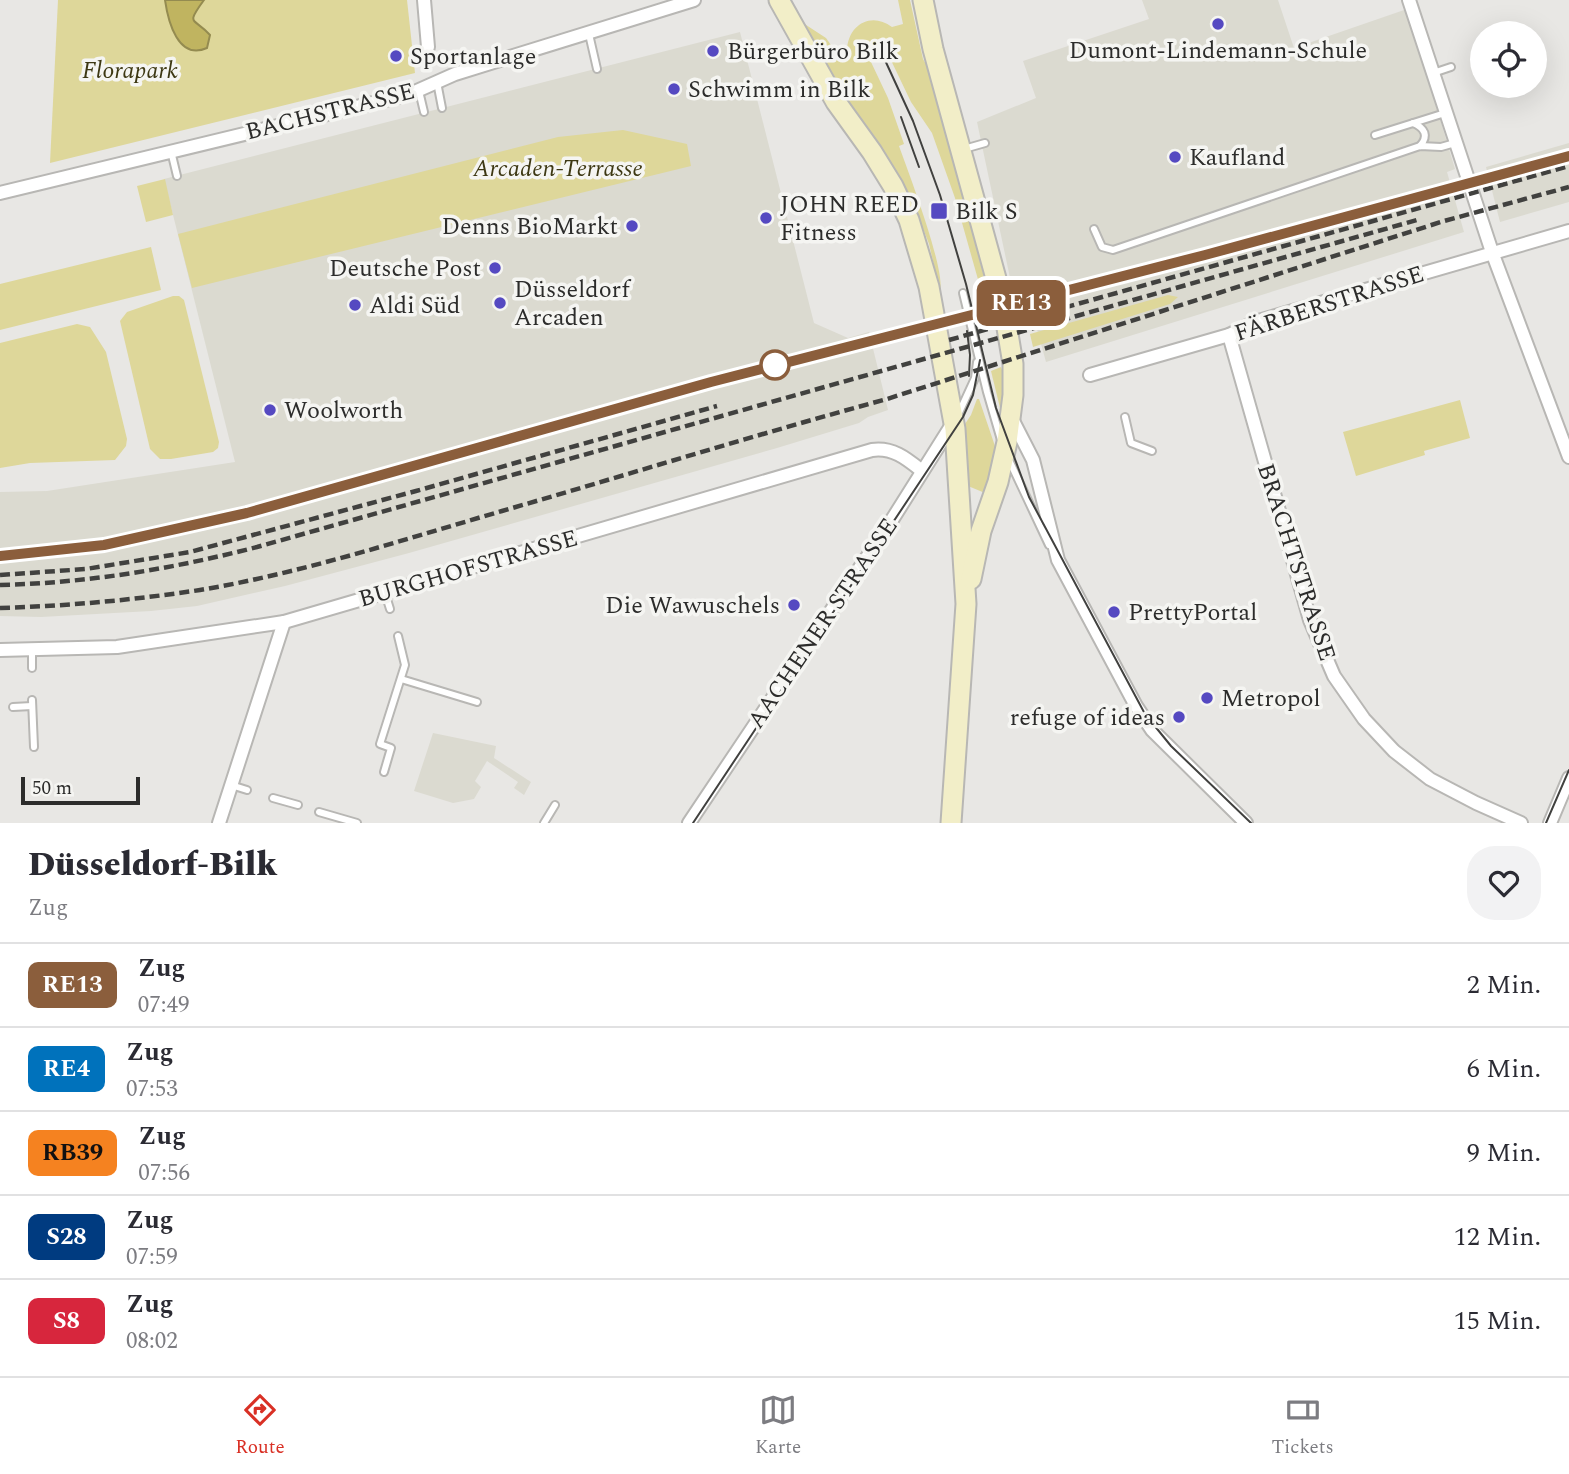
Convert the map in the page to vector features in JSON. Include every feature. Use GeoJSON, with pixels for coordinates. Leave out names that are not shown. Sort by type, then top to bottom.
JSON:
{"type":"FeatureCollection","features":[{"type":"Feature","properties":{"kind":"main road"},"geometry":{"type":"LineString","coordinates":[[779,0],[836,102],[886,173],[905,211],[924,265],[954,421],[966,604],[951,823]]}},
{"type":"Feature","properties":{"kind":"main road"},"geometry":{"type":"LineString","coordinates":[[923,0],[933,49],[1006,316],[1012,348],[1012,419],[998,482],[981,531],[966,604]]}},
{"type":"Feature","properties":{"kind":"street"},"geometry":{"type":"LineString","coordinates":[[424,0],[428,47]]}},
{"type":"Feature","properties":{"kind":"street","name":"BACHSTRASSE"},"geometry":{"type":"LineString","coordinates":[[0,193],[419,91],[437,81],[694,0]]}},
{"type":"Feature","properties":{"kind":"street"},"geometry":{"type":"LineString","coordinates":[[1409,0],[1492,251],[1569,457]]}},
{"type":"Feature","properties":{"kind":"street","name":"FÄRBERSTRASSE"},"geometry":{"type":"LineString","coordinates":[[1090,375],[1229,335],[1255,322],[1569,230]]}},
{"type":"Feature","properties":{"kind":"street","name":"BRACHTSTRASSE"},"geometry":{"type":"LineString","coordinates":[[1229,335],[1310,620],[1334,676],[1364,719],[1394,751],[1430,779],[1521,823]]}},
{"type":"Feature","properties":{"kind":"street"},"geometry":{"type":"LineString","coordinates":[[1012,419],[1033,460],[1058,560],[1136,706],[1152,730],[1246,823]]}},
{"type":"Feature","properties":{"kind":"street","name":"AACHENER STRASSE"},"geometry":{"type":"LineString","coordinates":[[689,823],[954,421]]}},
{"type":"Feature","properties":{"kind":"street","name":"BURGHOFSTRASSE"},"geometry":{"type":"LineString","coordinates":[[0,650],[117,647],[284,622],[872,450],[885,449],[894,452],[922,471]]}},
{"type":"Feature","properties":{"kind":"street"},"geometry":{"type":"LineString","coordinates":[[219,823],[284,622]]}},
{"type":"Feature","properties":{"kind":"street"},"geometry":{"type":"LineString","coordinates":[[1550,823],[1569,779]]}},
{"type":"Feature","properties":{"kind":"lane"},"geometry":{"type":"LineString","coordinates":[[589,33],[597,69]]}},
{"type":"Feature","properties":{"kind":"lane"},"geometry":{"type":"LineString","coordinates":[[1433,73],[1451,67]]}},
{"type":"Feature","properties":{"kind":"lane"},"geometry":{"type":"LineString","coordinates":[[437,81],[442,108]]}},
{"type":"Feature","properties":{"kind":"lane"},"geometry":{"type":"LineString","coordinates":[[419,91],[424,112]]}},
{"type":"Feature","properties":{"kind":"lane"},"geometry":{"type":"LineString","coordinates":[[1376,135],[1445,113]]}},
{"type":"Feature","properties":{"kind":"lane"},"geometry":{"type":"LineString","coordinates":[[1413,123],[1426,134],[1420,146]]}},
{"type":"Feature","properties":{"kind":"lane"},"geometry":{"type":"LineString","coordinates":[[960,150],[985,143]]}},
{"type":"Feature","properties":{"kind":"lane"},"geometry":{"type":"LineString","coordinates":[[1094,229],[1100,244],[1112,250],[1420,146],[1441,147],[1455,144]]}},
{"type":"Feature","properties":{"kind":"lane"},"geometry":{"type":"LineString","coordinates":[[171,150],[177,176]]}},
{"type":"Feature","properties":{"kind":"lane"},"geometry":{"type":"LineString","coordinates":[[962,293],[977,357],[1006,451],[1058,560]]}},
{"type":"Feature","properties":{"kind":"lane"},"geometry":{"type":"LineString","coordinates":[[954,421],[975,378],[977,357]]}},
{"type":"Feature","properties":{"kind":"lane"},"geometry":{"type":"LineString","coordinates":[[1125,417],[1131,443],[1152,451]]}},
{"type":"Feature","properties":{"kind":"lane"},"geometry":{"type":"LineString","coordinates":[[385,591],[390,609]]}},
{"type":"Feature","properties":{"kind":"lane"},"geometry":{"type":"LineString","coordinates":[[384,772],[391,748],[380,744],[405,665],[397,636]]}},
{"type":"Feature","properties":{"kind":"lane"},"geometry":{"type":"LineString","coordinates":[[32,650],[32,668]]}},
{"type":"Feature","properties":{"kind":"lane"},"geometry":{"type":"LineString","coordinates":[[401,679],[477,702]]}},
{"type":"Feature","properties":{"kind":"lane"},"geometry":{"type":"LineString","coordinates":[[13,706],[32,703],[34,747]]}},
{"type":"Feature","properties":{"kind":"lane"},"geometry":{"type":"LineString","coordinates":[[231,785],[247,790]]}},
{"type":"Feature","properties":{"kind":"lane"},"geometry":{"type":"LineString","coordinates":[[274,798],[298,806]]}},
{"type":"Feature","properties":{"kind":"lane"},"geometry":{"type":"LineString","coordinates":[[544,823],[555,805]]}},
{"type":"Feature","properties":{"kind":"lane"},"geometry":{"type":"LineString","coordinates":[[319,812],[342,821],[357,823]]}},
{"type":"Feature","properties":{"kind":"shaded area"},"geometry":{"type":"Polygon","coordinates":[[[165,0],[204,0],[193,18],[210,35],[207,48],[197,51],[182,44],[172,28],[165,0]]]}},
{"type":"Feature","properties":{"kind":"shaded area"},"geometry":{"type":"Polygon","coordinates":[[[1142,0],[1278,0],[1294,48],[1407,9],[1455,169],[1447,172],[1464,232],[1046,362],[1026,289],[1013,292],[977,122],[1036,98],[1023,61],[1149,19],[1142,0]]]}},
{"type":"Feature","properties":{"kind":"shaded area"},"geometry":{"type":"Polygon","coordinates":[[[740,32],[814,323],[848,338],[869,332],[888,410],[859,423],[777,448],[285,586],[197,606],[151,611],[41,617],[0,616],[0,492],[47,491],[235,462],[164,179],[740,32]]]}},
{"type":"Feature","properties":{"kind":"shaded area"},"geometry":{"type":"Polygon","coordinates":[[[1569,143],[1569,202],[1500,222],[1486,167],[1569,143]]]}},
{"type":"Feature","properties":{"kind":"shaded area"},"geometry":{"type":"Polygon","coordinates":[[[433,733],[496,746],[494,758],[531,782],[524,795],[514,788],[518,782],[487,761],[475,781],[481,787],[474,799],[453,803],[414,791],[433,733]]]}},
{"type":"Feature","properties":{"kind":"green space","name":"Florapark"},"geometry":{"type":"Polygon","coordinates":[[[58,0],[407,0],[415,73],[50,163],[58,0]]]}},
{"type":"Feature","properties":{"kind":"green space"},"geometry":{"type":"Polygon","coordinates":[[[898,0],[910,0],[923,59],[933,77],[985,281],[979,283],[955,198],[932,133],[911,102],[888,54],[878,52],[871,62],[888,98],[904,144],[899,146],[932,243],[940,291],[929,244],[911,197],[850,104],[803,23],[826,38],[838,55],[847,50],[848,41],[862,23],[876,20],[892,27],[903,24],[898,0]]]}},
{"type":"Feature","properties":{"kind":"green space","name":"Arcaden-Terrasse"},"geometry":{"type":"Polygon","coordinates":[[[623,130],[687,144],[691,166],[192,288],[178,234],[558,137],[623,130]]]}},
{"type":"Feature","properties":{"kind":"green space"},"geometry":{"type":"Polygon","coordinates":[[[165,179],[173,215],[146,222],[137,186],[165,179]]]}},
{"type":"Feature","properties":{"kind":"green space"},"geometry":{"type":"Polygon","coordinates":[[[151,247],[161,290],[0,330],[0,284],[151,247]]]}},
{"type":"Feature","properties":{"kind":"green space"},"geometry":{"type":"Polygon","coordinates":[[[1168,295],[1178,297],[1170,304],[1033,347],[1030,334],[1168,295]]]}},
{"type":"Feature","properties":{"kind":"green space"},"geometry":{"type":"Polygon","coordinates":[[[173,296],[184,300],[219,442],[218,448],[213,452],[160,459],[150,449],[120,321],[127,312],[173,296]]]}},
{"type":"Feature","properties":{"kind":"green space"},"geometry":{"type":"Polygon","coordinates":[[[77,324],[90,327],[106,352],[127,439],[126,446],[115,460],[30,463],[0,468],[0,343],[77,324]]]}},
{"type":"Feature","properties":{"kind":"green space"},"geometry":{"type":"Polygon","coordinates":[[[1001,367],[1004,375],[1004,412],[1001,412],[991,371],[1001,367]]]}},
{"type":"Feature","properties":{"kind":"green space"},"geometry":{"type":"Polygon","coordinates":[[[977,399],[997,452],[985,493],[968,486],[963,427],[977,399]]]}},
{"type":"Feature","properties":{"kind":"green space"},"geometry":{"type":"Polygon","coordinates":[[[1460,400],[1470,438],[1424,451],[1425,455],[1356,476],[1343,432],[1460,400]]]}},
{"type":"Feature","properties":{"kind":"tram line"},"geometry":{"type":"LineString","coordinates":[[884,58],[913,121],[940,195],[966,284],[996,408],[1029,497],[1145,714],[1171,746],[1251,823]]}},
{"type":"Feature","properties":{"kind":"tram line"},"geometry":{"type":"LineString","coordinates":[[901,117],[919,167]]}},
{"type":"Feature","properties":{"kind":"tram line"},"geometry":{"type":"LineString","coordinates":[[967,331],[969,376]]}},
{"type":"Feature","properties":{"kind":"tram line"},"geometry":{"type":"LineString","coordinates":[[693,823],[963,417],[973,395],[980,360]]}},
{"type":"Feature","properties":{"kind":"tram line"},"geometry":{"type":"LineString","coordinates":[[1546,823],[1569,770]]}},
{"type":"Feature","properties":{"kind":"railway"},"geometry":{"type":"LineString","coordinates":[[949,340],[1569,166]]}},
{"type":"Feature","properties":{"kind":"railway"},"geometry":{"type":"LineString","coordinates":[[0,608],[175,594],[314,565],[887,399],[1444,221],[1569,187]]}},
{"type":"Feature","properties":{"kind":"railway"},"geometry":{"type":"LineString","coordinates":[[0,556],[104,545],[247,512],[732,377],[1400,203]]}},
{"type":"Feature","properties":{"kind":"railway"},"geometry":{"type":"LineString","coordinates":[[0,585],[129,574],[257,547],[1417,220]]}},
{"type":"Feature","properties":{"kind":"railway"},"geometry":{"type":"LineString","coordinates":[[0,575],[86,569],[190,552],[717,406]]}},
{"type":"Feature","properties":{"kind":"train","name":"RE13"},"geometry":{"type":"LineString","coordinates":[[0,556],[104,545],[247,513],[711,382],[1205,255],[1569,156]]}},
{"type":"Feature","properties":{"kind":"place","name":"Dumont-Lindemann-Schule"},"geometry":{"type":"Point","coordinates":[1218,24]}},
{"type":"Feature","properties":{"kind":"place","name":"Bürgerbüro Bilk"},"geometry":{"type":"Point","coordinates":[713,51]}},
{"type":"Feature","properties":{"kind":"place","name":"Sportanlage"},"geometry":{"type":"Point","coordinates":[396,56]}},
{"type":"Feature","properties":{"kind":"place","name":"Schwimm in Bilk"},"geometry":{"type":"Point","coordinates":[674,89]}},
{"type":"Feature","properties":{"kind":"place","name":"Kaufland"},"geometry":{"type":"Point","coordinates":[1175,157]}},
{"type":"Feature","properties":{"kind":"place","name":"Bilk S"},"geometry":{"type":"Point","coordinates":[939,211]}},
{"type":"Feature","properties":{"kind":"place","name":"JOHN REED Fitness"},"geometry":{"type":"Point","coordinates":[766,218]}},
{"type":"Feature","properties":{"kind":"place","name":"Denns BioMarkt"},"geometry":{"type":"Point","coordinates":[632,226]}},
{"type":"Feature","properties":{"kind":"place","name":"Deutsche Post"},"geometry":{"type":"Point","coordinates":[495,268]}},
{"type":"Feature","properties":{"kind":"place","name":"Düsseldorf Arcaden"},"geometry":{"type":"Point","coordinates":[500,303]}},
{"type":"Feature","properties":{"kind":"place","name":"Aldi Süd"},"geometry":{"type":"Point","coordinates":[355,305]}},
{"type":"Feature","properties":{"kind":"place","name":"Woolworth"},"geometry":{"type":"Point","coordinates":[270,410]}},
{"type":"Feature","properties":{"kind":"place","name":"Die Wawuschels"},"geometry":{"type":"Point","coordinates":[794,605]}},
{"type":"Feature","properties":{"kind":"place","name":"PrettyPortal"},"geometry":{"type":"Point","coordinates":[1114,612]}},
{"type":"Feature","properties":{"kind":"place","name":"Metropol"},"geometry":{"type":"Point","coordinates":[1207,698]}},
{"type":"Feature","properties":{"kind":"place","name":"refuge of ideas"},"geometry":{"type":"Point","coordinates":[1179,717]}}]}
